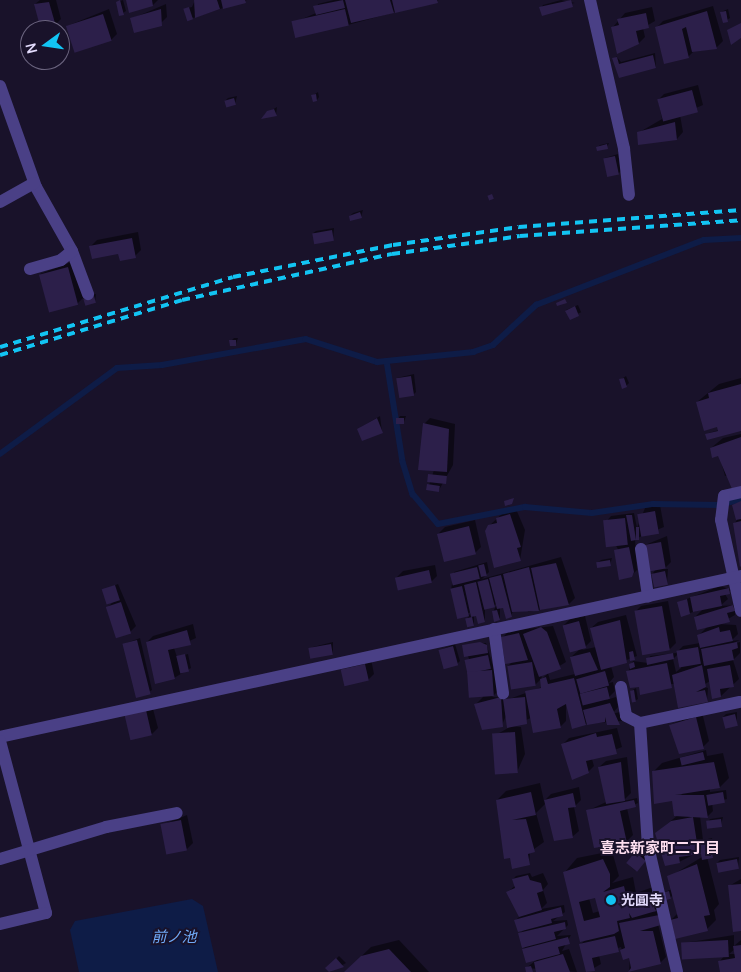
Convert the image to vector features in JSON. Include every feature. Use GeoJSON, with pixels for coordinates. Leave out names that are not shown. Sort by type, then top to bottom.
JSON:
{"type":"FeatureCollection","features":[{"type":"Feature","properties":{"kind":"street"},"geometry":{"type":"LineString","coordinates":[[590,0],[624,149],[629,195]]}},
{"type":"Feature","properties":{"kind":"street"},"geometry":{"type":"LineString","coordinates":[[0,86],[34,183],[72,251],[88,294]]}},
{"type":"Feature","properties":{"kind":"street"},"geometry":{"type":"LineString","coordinates":[[0,202],[34,183]]}},
{"type":"Feature","properties":{"kind":"street"},"geometry":{"type":"LineString","coordinates":[[30,269],[61,260],[72,251]]}},
{"type":"Feature","properties":{"kind":"street"},"geometry":{"type":"LineString","coordinates":[[741,492],[724,496],[723,506],[738,576],[741,611]]}},
{"type":"Feature","properties":{"kind":"street"},"geometry":{"type":"LineString","coordinates":[[641,549],[648,596]]}},
{"type":"Feature","properties":{"kind":"street"},"geometry":{"type":"LineString","coordinates":[[0,737],[738,576]]}},
{"type":"Feature","properties":{"kind":"street"},"geometry":{"type":"LineString","coordinates":[[494,629],[503,693]]}},
{"type":"Feature","properties":{"kind":"street"},"geometry":{"type":"LineString","coordinates":[[621,687],[626,716],[640,723],[741,702]]}},
{"type":"Feature","properties":{"kind":"street"},"geometry":{"type":"LineString","coordinates":[[640,723],[648,846],[677,972]]}},
{"type":"Feature","properties":{"kind":"street"},"geometry":{"type":"LineString","coordinates":[[0,741],[26,851],[46,913],[0,924]]}},
{"type":"Feature","properties":{"kind":"street"},"geometry":{"type":"LineString","coordinates":[[0,859],[177,813]]}},
{"type":"Feature","properties":{"kind":"water","name":"前ノ池"},"geometry":{"type":"Polygon","coordinates":[[[192,899],[203,906],[218,972],[79,972],[70,930],[75,921],[192,899]]]}},
{"type":"Feature","properties":{"kind":"building"},"geometry":{"type":"Polygon","coordinates":[[[120,0],[124,15],[119,16],[116,2],[120,0]]]}},
{"type":"Feature","properties":{"kind":"building"},"geometry":{"type":"Polygon","coordinates":[[[126,0],[152,0],[153,6],[129,13],[126,0]]]}},
{"type":"Feature","properties":{"kind":"building"},"geometry":{"type":"Polygon","coordinates":[[[194,0],[217,0],[220,9],[195,18],[194,0]]]}},
{"type":"Feature","properties":{"kind":"building"},"geometry":{"type":"Polygon","coordinates":[[[221,0],[245,0],[246,3],[223,9],[221,0]]]}},
{"type":"Feature","properties":{"kind":"building"},"geometry":{"type":"Polygon","coordinates":[[[343,0],[345,8],[316,15],[313,6],[343,0]]]}},
{"type":"Feature","properties":{"kind":"building"},"geometry":{"type":"Polygon","coordinates":[[[345,0],[390,0],[394,13],[351,23],[345,0]]]}},
{"type":"Feature","properties":{"kind":"building"},"geometry":{"type":"Polygon","coordinates":[[[392,0],[437,0],[438,3],[395,13],[392,0]]]}},
{"type":"Feature","properties":{"kind":"building"},"geometry":{"type":"Polygon","coordinates":[[[571,0],[573,7],[542,16],[539,7],[571,0]]]}},
{"type":"Feature","properties":{"kind":"building"},"geometry":{"type":"Polygon","coordinates":[[[49,2],[54,20],[38,20],[34,4],[49,2]]]}},
{"type":"Feature","properties":{"kind":"building"},"geometry":{"type":"Polygon","coordinates":[[[189,7],[193,19],[187,21],[183,9],[189,7]]]}},
{"type":"Feature","properties":{"kind":"building"},"geometry":{"type":"Polygon","coordinates":[[[161,9],[162,26],[134,33],[130,18],[161,9]]]}},
{"type":"Feature","properties":{"kind":"building"},"geometry":{"type":"Polygon","coordinates":[[[345,9],[349,26],[295,38],[291,21],[345,9]]]}},
{"type":"Feature","properties":{"kind":"building"},"geometry":{"type":"Polygon","coordinates":[[[707,11],[717,49],[692,52],[686,27],[682,29],[689,58],[664,64],[655,27],[707,11]]]}},
{"type":"Feature","properties":{"kind":"building"},"geometry":{"type":"Polygon","coordinates":[[[726,11],[728,22],[723,23],[720,12],[726,11]]]}},
{"type":"Feature","properties":{"kind":"building"},"geometry":{"type":"Polygon","coordinates":[[[646,13],[649,28],[636,31],[639,44],[617,54],[611,27],[619,25],[617,19],[646,13]]]}},
{"type":"Feature","properties":{"kind":"building"},"geometry":{"type":"Polygon","coordinates":[[[103,14],[112,41],[75,53],[70,39],[70,25],[103,14]]]}},
{"type":"Feature","properties":{"kind":"building"},"geometry":{"type":"Polygon","coordinates":[[[741,23],[741,38],[731,45],[727,30],[741,23]]]}},
{"type":"Feature","properties":{"kind":"building"},"geometry":{"type":"Polygon","coordinates":[[[653,55],[656,68],[619,78],[612,58],[617,57],[619,64],[653,55]]]}},
{"type":"Feature","properties":{"kind":"building"},"geometry":{"type":"Polygon","coordinates":[[[692,90],[698,112],[663,122],[657,99],[692,90]]]}},
{"type":"Feature","properties":{"kind":"building"},"geometry":{"type":"Polygon","coordinates":[[[316,94],[317,101],[313,102],[311,95],[316,94]]]}},
{"type":"Feature","properties":{"kind":"building"},"geometry":{"type":"Polygon","coordinates":[[[234,98],[236,105],[226,107],[224,101],[234,98]]]}},
{"type":"Feature","properties":{"kind":"building"},"geometry":{"type":"Polygon","coordinates":[[[274,109],[277,116],[261,119],[267,111],[274,109]]]}},
{"type":"Feature","properties":{"kind":"building"},"geometry":{"type":"Polygon","coordinates":[[[675,122],[677,140],[638,145],[637,132],[675,122]]]}},
{"type":"Feature","properties":{"kind":"building"},"geometry":{"type":"Polygon","coordinates":[[[607,144],[608,149],[597,151],[596,147],[607,144]]]}},
{"type":"Feature","properties":{"kind":"building"},"geometry":{"type":"Polygon","coordinates":[[[615,156],[619,175],[607,177],[603,158],[615,156]]]}},
{"type":"Feature","properties":{"kind":"building"},"geometry":{"type":"Polygon","coordinates":[[[492,194],[494,199],[489,201],[487,196],[492,194]]]}},
{"type":"Feature","properties":{"kind":"building"},"geometry":{"type":"Polygon","coordinates":[[[360,212],[362,218],[350,221],[349,216],[360,212]]]}},
{"type":"Feature","properties":{"kind":"building"},"geometry":{"type":"Polygon","coordinates":[[[332,230],[334,241],[314,244],[312,233],[332,230]]]}},
{"type":"Feature","properties":{"kind":"building"},"geometry":{"type":"Polygon","coordinates":[[[132,238],[136,258],[120,261],[118,254],[92,259],[89,246],[132,238]]]}},
{"type":"Feature","properties":{"kind":"building"},"geometry":{"type":"Polygon","coordinates":[[[68,267],[78,305],[49,312],[39,275],[68,267]]]}},
{"type":"Feature","properties":{"kind":"building"},"geometry":{"type":"Polygon","coordinates":[[[94,296],[96,303],[85,306],[83,299],[94,296]]]}},
{"type":"Feature","properties":{"kind":"building"},"geometry":{"type":"Polygon","coordinates":[[[565,299],[567,303],[557,306],[556,303],[565,299]]]}},
{"type":"Feature","properties":{"kind":"building"},"geometry":{"type":"Polygon","coordinates":[[[575,306],[579,316],[570,320],[565,311],[575,306]]]}},
{"type":"Feature","properties":{"kind":"building"},"geometry":{"type":"Polygon","coordinates":[[[229,340],[236,340],[236,346],[230,346],[229,340]]]}},
{"type":"Feature","properties":{"kind":"building"},"geometry":{"type":"Polygon","coordinates":[[[411,376],[414,396],[399,398],[396,378],[411,376]]]}},
{"type":"Feature","properties":{"kind":"building"},"geometry":{"type":"Polygon","coordinates":[[[624,378],[627,387],[622,389],[619,379],[624,378]]]}},
{"type":"Feature","properties":{"kind":"building"},"geometry":{"type":"Polygon","coordinates":[[[741,384],[741,431],[707,440],[705,434],[718,431],[717,427],[704,431],[696,402],[709,398],[708,393],[741,384]]]}},
{"type":"Feature","properties":{"kind":"building"},"geometry":{"type":"Polygon","coordinates":[[[377,418],[383,433],[362,441],[357,429],[377,418]]]}},
{"type":"Feature","properties":{"kind":"building"},"geometry":{"type":"Polygon","coordinates":[[[396,418],[404,418],[404,424],[396,424],[396,418]]]}},
{"type":"Feature","properties":{"kind":"building"},"geometry":{"type":"Polygon","coordinates":[[[423,423],[449,429],[447,472],[418,470],[423,423]]]}},
{"type":"Feature","properties":{"kind":"building"},"geometry":{"type":"Polygon","coordinates":[[[741,437],[741,487],[732,489],[718,456],[712,458],[710,448],[741,437]]]}},
{"type":"Feature","properties":{"kind":"building"},"geometry":{"type":"Polygon","coordinates":[[[428,474],[447,476],[446,484],[427,482],[428,474]]]}},
{"type":"Feature","properties":{"kind":"building"},"geometry":{"type":"Polygon","coordinates":[[[427,484],[440,486],[439,492],[426,490],[427,484]]]}},
{"type":"Feature","properties":{"kind":"building"},"geometry":{"type":"Polygon","coordinates":[[[514,498],[512,504],[505,506],[504,501],[514,498]]]}},
{"type":"Feature","properties":{"kind":"building"},"geometry":{"type":"Polygon","coordinates":[[[741,501],[741,519],[736,520],[732,505],[741,501]]]}},
{"type":"Feature","properties":{"kind":"building"},"geometry":{"type":"Polygon","coordinates":[[[655,511],[659,534],[641,537],[637,514],[655,511]]]}},
{"type":"Feature","properties":{"kind":"building"},"geometry":{"type":"Polygon","coordinates":[[[510,514],[521,547],[517,548],[521,561],[494,568],[485,531],[488,525],[497,523],[496,518],[510,514]]]}},
{"type":"Feature","properties":{"kind":"building"},"geometry":{"type":"Polygon","coordinates":[[[626,515],[632,515],[636,540],[631,541],[626,515]]]}},
{"type":"Feature","properties":{"kind":"building"},"geometry":{"type":"Polygon","coordinates":[[[625,518],[628,545],[606,547],[603,520],[625,518]]]}},
{"type":"Feature","properties":{"kind":"building"},"geometry":{"type":"Polygon","coordinates":[[[741,521],[741,566],[740,567],[733,523],[741,521]]]}},
{"type":"Feature","properties":{"kind":"building"},"geometry":{"type":"Polygon","coordinates":[[[469,526],[476,554],[444,562],[437,534],[469,526]]]}},
{"type":"Feature","properties":{"kind":"building"},"geometry":{"type":"Polygon","coordinates":[[[636,527],[639,527],[639,540],[636,540],[636,527]]]}},
{"type":"Feature","properties":{"kind":"building"},"geometry":{"type":"Polygon","coordinates":[[[661,542],[666,569],[649,572],[644,545],[661,542]]]}},
{"type":"Feature","properties":{"kind":"building"},"geometry":{"type":"Polygon","coordinates":[[[629,547],[634,572],[632,577],[619,580],[614,550],[629,547]]]}},
{"type":"Feature","properties":{"kind":"building"},"geometry":{"type":"Polygon","coordinates":[[[610,560],[611,566],[597,568],[596,562],[610,560]]]}},
{"type":"Feature","properties":{"kind":"building"},"geometry":{"type":"Polygon","coordinates":[[[556,563],[569,605],[540,610],[531,568],[556,563]]]}},
{"type":"Feature","properties":{"kind":"building"},"geometry":{"type":"Polygon","coordinates":[[[484,564],[487,576],[481,577],[478,565],[484,564]]]}},
{"type":"Feature","properties":{"kind":"building"},"geometry":{"type":"Polygon","coordinates":[[[477,567],[480,579],[453,585],[450,574],[477,567]]]}},
{"type":"Feature","properties":{"kind":"building"},"geometry":{"type":"Polygon","coordinates":[[[529,567],[539,611],[512,612],[503,574],[529,567]]]}},
{"type":"Feature","properties":{"kind":"building"},"geometry":{"type":"Polygon","coordinates":[[[429,570],[432,583],[398,591],[395,578],[429,570]]]}},
{"type":"Feature","properties":{"kind":"building"},"geometry":{"type":"Polygon","coordinates":[[[665,571],[668,585],[654,588],[651,574],[665,571]]]}},
{"type":"Feature","properties":{"kind":"building"},"geometry":{"type":"Polygon","coordinates":[[[501,575],[512,617],[506,619],[503,608],[497,609],[489,578],[501,575]]]}},
{"type":"Feature","properties":{"kind":"building"},"geometry":{"type":"Polygon","coordinates":[[[488,579],[495,607],[484,610],[477,582],[488,579]]]}},
{"type":"Feature","properties":{"kind":"building"},"geometry":{"type":"Polygon","coordinates":[[[476,582],[485,622],[478,624],[476,616],[471,617],[464,585],[476,582]]]}},
{"type":"Feature","properties":{"kind":"building"},"geometry":{"type":"Polygon","coordinates":[[[115,585],[120,600],[107,605],[102,589],[115,585]]]}},
{"type":"Feature","properties":{"kind":"building"},"geometry":{"type":"Polygon","coordinates":[[[462,586],[469,616],[457,619],[450,589],[462,586]]]}},
{"type":"Feature","properties":{"kind":"building"},"geometry":{"type":"Polygon","coordinates":[[[729,588],[730,594],[720,596],[722,606],[693,612],[690,597],[729,588]]]}},
{"type":"Feature","properties":{"kind":"building"},"geometry":{"type":"Polygon","coordinates":[[[687,599],[690,614],[681,617],[677,602],[687,599]]]}},
{"type":"Feature","properties":{"kind":"building"},"geometry":{"type":"Polygon","coordinates":[[[121,602],[131,633],[116,638],[106,607],[121,602]]]}},
{"type":"Feature","properties":{"kind":"building"},"geometry":{"type":"Polygon","coordinates":[[[733,605],[735,611],[727,613],[730,622],[697,630],[694,617],[733,605]]]}},
{"type":"Feature","properties":{"kind":"building"},"geometry":{"type":"Polygon","coordinates":[[[662,606],[670,650],[642,655],[634,611],[662,606]]]}},
{"type":"Feature","properties":{"kind":"building"},"geometry":{"type":"Polygon","coordinates":[[[497,610],[500,620],[494,622],[492,611],[497,610]]]}},
{"type":"Feature","properties":{"kind":"building"},"geometry":{"type":"Polygon","coordinates":[[[472,617],[474,626],[467,627],[465,619],[472,617]]]}},
{"type":"Feature","properties":{"kind":"building"},"geometry":{"type":"Polygon","coordinates":[[[620,620],[627,663],[601,670],[590,628],[620,620]]]}},
{"type":"Feature","properties":{"kind":"building"},"geometry":{"type":"Polygon","coordinates":[[[579,621],[586,648],[570,652],[563,625],[579,621]]]}},
{"type":"Feature","properties":{"kind":"building"},"geometry":{"type":"Polygon","coordinates":[[[541,627],[547,632],[561,669],[539,677],[523,634],[541,627]]]}},
{"type":"Feature","properties":{"kind":"building"},"geometry":{"type":"Polygon","coordinates":[[[719,627],[720,632],[730,630],[733,641],[700,648],[697,635],[719,627]]]}},
{"type":"Feature","properties":{"kind":"building"},"geometry":{"type":"Polygon","coordinates":[[[187,630],[191,645],[168,650],[175,679],[155,684],[146,642],[187,630]]]}},
{"type":"Feature","properties":{"kind":"building"},"geometry":{"type":"Polygon","coordinates":[[[519,633],[528,660],[505,664],[501,637],[519,633]]]}},
{"type":"Feature","properties":{"kind":"building"},"geometry":{"type":"Polygon","coordinates":[[[137,640],[151,694],[136,698],[122,644],[137,640]]]}},
{"type":"Feature","properties":{"kind":"building"},"geometry":{"type":"Polygon","coordinates":[[[480,642],[487,645],[488,653],[464,657],[462,645],[480,642]]]}},
{"type":"Feature","properties":{"kind":"building"},"geometry":{"type":"Polygon","coordinates":[[[737,642],[738,648],[732,650],[734,660],[704,666],[701,649],[737,642]]]}},
{"type":"Feature","properties":{"kind":"building"},"geometry":{"type":"Polygon","coordinates":[[[331,644],[333,655],[310,659],[308,648],[331,644]]]}},
{"type":"Feature","properties":{"kind":"building"},"geometry":{"type":"Polygon","coordinates":[[[453,646],[458,665],[444,669],[439,650],[453,646]]]}},
{"type":"Feature","properties":{"kind":"building"},"geometry":{"type":"Polygon","coordinates":[[[698,647],[701,664],[679,668],[676,651],[698,647]]]}},
{"type":"Feature","properties":{"kind":"building"},"geometry":{"type":"Polygon","coordinates":[[[633,651],[635,660],[630,661],[629,652],[633,651]]]}},
{"type":"Feature","properties":{"kind":"building"},"geometry":{"type":"Polygon","coordinates":[[[590,652],[598,670],[575,676],[570,657],[590,652]]]}},
{"type":"Feature","properties":{"kind":"building"},"geometry":{"type":"Polygon","coordinates":[[[673,653],[674,659],[647,665],[646,658],[673,653]]]}},
{"type":"Feature","properties":{"kind":"building"},"geometry":{"type":"Polygon","coordinates":[[[185,654],[189,672],[180,674],[176,656],[185,654]]]}},
{"type":"Feature","properties":{"kind":"building"},"geometry":{"type":"Polygon","coordinates":[[[488,655],[491,669],[467,674],[465,660],[488,655]]]}},
{"type":"Feature","properties":{"kind":"building"},"geometry":{"type":"Polygon","coordinates":[[[532,662],[536,686],[511,690],[507,666],[532,662]]]}},
{"type":"Feature","properties":{"kind":"building"},"geometry":{"type":"Polygon","coordinates":[[[634,662],[635,667],[630,669],[629,664],[634,662]]]}},
{"type":"Feature","properties":{"kind":"building"},"geometry":{"type":"Polygon","coordinates":[[[667,663],[672,688],[640,695],[639,687],[630,688],[626,671],[667,663]]]}},
{"type":"Feature","properties":{"kind":"building"},"geometry":{"type":"Polygon","coordinates":[[[365,664],[369,681],[344,686],[341,670],[365,664]]]}},
{"type":"Feature","properties":{"kind":"building"},"geometry":{"type":"Polygon","coordinates":[[[702,665],[706,687],[696,692],[705,690],[708,702],[678,708],[672,675],[702,665]]]}},
{"type":"Feature","properties":{"kind":"building"},"geometry":{"type":"Polygon","coordinates":[[[730,665],[734,687],[720,689],[721,697],[712,699],[707,669],[730,665]]]}},
{"type":"Feature","properties":{"kind":"building"},"geometry":{"type":"Polygon","coordinates":[[[492,670],[494,696],[469,698],[467,672],[492,670]]]}},
{"type":"Feature","properties":{"kind":"building"},"geometry":{"type":"Polygon","coordinates":[[[605,671],[609,685],[580,694],[576,679],[605,671]]]}},
{"type":"Feature","properties":{"kind":"building"},"geometry":{"type":"Polygon","coordinates":[[[546,677],[548,684],[574,678],[586,725],[572,729],[566,704],[557,709],[561,728],[533,733],[525,691],[541,688],[540,679],[546,677]]]}},
{"type":"Feature","properties":{"kind":"building"},"geometry":{"type":"Polygon","coordinates":[[[607,687],[610,699],[583,705],[580,694],[607,687]]]}},
{"type":"Feature","properties":{"kind":"building"},"geometry":{"type":"Polygon","coordinates":[[[634,690],[636,702],[632,702],[630,691],[634,690]]]}},
{"type":"Feature","properties":{"kind":"building"},"geometry":{"type":"Polygon","coordinates":[[[501,697],[503,727],[482,730],[474,704],[501,697]]]}},
{"type":"Feature","properties":{"kind":"building"},"geometry":{"type":"Polygon","coordinates":[[[525,697],[527,724],[507,728],[503,699],[525,697]]]}},
{"type":"Feature","properties":{"kind":"building"},"geometry":{"type":"Polygon","coordinates":[[[610,703],[620,725],[607,725],[605,717],[605,722],[587,725],[583,710],[610,703]]]}},
{"type":"Feature","properties":{"kind":"building"},"geometry":{"type":"Polygon","coordinates":[[[146,710],[152,735],[130,740],[125,715],[146,710]]]}},
{"type":"Feature","properties":{"kind":"building"},"geometry":{"type":"Polygon","coordinates":[[[735,714],[738,726],[725,729],[722,717],[735,714]]]}},
{"type":"Feature","properties":{"kind":"building"},"geometry":{"type":"Polygon","coordinates":[[[696,717],[704,749],[679,754],[669,725],[696,717]]]}},
{"type":"Feature","properties":{"kind":"building"},"geometry":{"type":"Polygon","coordinates":[[[515,732],[518,773],[495,775],[492,734],[515,732]]]}},
{"type":"Feature","properties":{"kind":"building"},"geometry":{"type":"Polygon","coordinates":[[[596,733],[597,737],[612,734],[617,754],[586,761],[589,773],[572,780],[561,744],[596,733]]]}},
{"type":"Feature","properties":{"kind":"building"},"geometry":{"type":"Polygon","coordinates":[[[703,752],[705,760],[682,766],[680,758],[703,752]]]}},
{"type":"Feature","properties":{"kind":"building"},"geometry":{"type":"Polygon","coordinates":[[[621,762],[625,801],[606,804],[598,767],[621,762]]]}},
{"type":"Feature","properties":{"kind":"building"},"geometry":{"type":"Polygon","coordinates":[[[714,762],[720,788],[675,795],[704,795],[708,818],[674,816],[672,801],[654,804],[652,771],[714,762]]]}},
{"type":"Feature","properties":{"kind":"building"},"geometry":{"type":"Polygon","coordinates":[[[531,792],[536,815],[512,820],[526,819],[535,852],[528,854],[530,865],[512,869],[510,858],[504,859],[496,800],[531,792]]]}},
{"type":"Feature","properties":{"kind":"building"},"geometry":{"type":"Polygon","coordinates":[[[723,792],[725,803],[708,806],[706,795],[723,792]]]}},
{"type":"Feature","properties":{"kind":"building"},"geometry":{"type":"Polygon","coordinates":[[[573,793],[576,807],[568,808],[573,838],[554,841],[544,800],[573,793]]]}},
{"type":"Feature","properties":{"kind":"building"},"geometry":{"type":"Polygon","coordinates":[[[634,800],[636,807],[620,811],[627,843],[594,848],[586,810],[634,800]]]}},
{"type":"Feature","properties":{"kind":"building"},"geometry":{"type":"Polygon","coordinates":[[[693,817],[697,843],[710,840],[713,858],[702,860],[701,854],[679,857],[680,863],[665,866],[655,833],[671,821],[693,817]]]}},
{"type":"Feature","properties":{"kind":"building"},"geometry":{"type":"Polygon","coordinates":[[[721,819],[722,827],[707,829],[706,821],[721,819]]]}},
{"type":"Feature","properties":{"kind":"building"},"geometry":{"type":"Polygon","coordinates":[[[181,820],[187,850],[166,854],[160,824],[181,820]]]}},
{"type":"Feature","properties":{"kind":"building"},"geometry":{"type":"Polygon","coordinates":[[[635,852],[646,861],[637,872],[626,863],[635,852]]]}},
{"type":"Feature","properties":{"kind":"building","name":"光圓寺"},"geometry":{"type":"Polygon","coordinates":[[[603,859],[610,874],[610,887],[603,892],[624,886],[628,903],[629,898],[647,894],[656,911],[632,918],[629,913],[630,918],[617,921],[619,931],[614,934],[580,942],[563,872],[603,859]],[[595,898],[579,902],[584,921],[600,917],[595,898]]]}},
{"type":"Feature","properties":{"kind":"building"},"geometry":{"type":"Polygon","coordinates":[[[737,859],[739,869],[718,873],[716,863],[737,859]]]}},
{"type":"Feature","properties":{"kind":"building"},"geometry":{"type":"Polygon","coordinates":[[[697,864],[710,915],[704,916],[708,931],[675,939],[670,920],[678,918],[667,876],[697,864]]]}},
{"type":"Feature","properties":{"kind":"building"},"geometry":{"type":"Polygon","coordinates":[[[528,875],[530,880],[541,883],[543,891],[537,893],[542,910],[519,917],[506,892],[515,888],[512,879],[528,875]]]}},
{"type":"Feature","properties":{"kind":"building"},"geometry":{"type":"Polygon","coordinates":[[[741,884],[741,931],[733,932],[728,885],[741,884]]]}},
{"type":"Feature","properties":{"kind":"building"},"geometry":{"type":"Polygon","coordinates":[[[669,891],[671,899],[665,900],[663,892],[669,891]]]}},
{"type":"Feature","properties":{"kind":"building"},"geometry":{"type":"Polygon","coordinates":[[[561,907],[563,916],[551,919],[552,923],[518,932],[514,920],[561,907]]]}},
{"type":"Feature","properties":{"kind":"building"},"geometry":{"type":"Polygon","coordinates":[[[659,915],[661,925],[640,931],[653,931],[661,964],[628,972],[631,968],[629,958],[623,960],[620,950],[625,948],[619,923],[659,915]]]}},
{"type":"Feature","properties":{"kind":"building"},"geometry":{"type":"Polygon","coordinates":[[[565,922],[566,929],[554,932],[556,939],[522,948],[518,933],[565,922]]]}},
{"type":"Feature","properties":{"kind":"building"},"geometry":{"type":"Polygon","coordinates":[[[615,936],[619,952],[592,958],[595,971],[586,972],[579,944],[615,936]]]}},
{"type":"Feature","properties":{"kind":"building"},"geometry":{"type":"Polygon","coordinates":[[[568,937],[570,944],[558,947],[560,954],[526,963],[522,949],[568,937]]]}},
{"type":"Feature","properties":{"kind":"building"},"geometry":{"type":"Polygon","coordinates":[[[728,940],[729,957],[682,959],[681,942],[728,940]]]}},
{"type":"Feature","properties":{"kind":"building"},"geometry":{"type":"Polygon","coordinates":[[[741,945],[741,972],[720,972],[718,961],[735,958],[733,946],[741,945]]]}},
{"type":"Feature","properties":{"kind":"building"},"geometry":{"type":"Polygon","coordinates":[[[389,949],[411,972],[344,972],[361,956],[389,949]]]}},
{"type":"Feature","properties":{"kind":"building"},"geometry":{"type":"Polygon","coordinates":[[[563,954],[570,972],[536,972],[534,962],[563,954]]]}},
{"type":"Feature","properties":{"kind":"building"},"geometry":{"type":"Polygon","coordinates":[[[336,958],[344,967],[329,972],[325,968],[336,958]]]}},
{"type":"Feature","properties":{"kind":"building"},"geometry":{"type":"Polygon","coordinates":[[[531,966],[533,972],[526,972],[525,967],[531,966]]]}},
{"type":"Feature","properties":{"kind":"waterway"},"geometry":{"type":"LineString","coordinates":[[0,454],[117,368],[162,365],[306,339],[377,362],[473,352],[493,345],[536,305],[704,240],[741,238]]}},
{"type":"Feature","properties":{"kind":"waterway"},"geometry":{"type":"LineString","coordinates":[[387,361],[403,462],[413,494],[438,524],[525,507],[592,513],[653,504],[719,505],[741,499]]}},
{"type":"Feature","properties":{"kind":"railway"},"geometry":{"type":"LineString","coordinates":[[0,347],[233,277],[393,245],[519,227],[741,210]]}},
{"type":"Feature","properties":{"kind":"railway"},"geometry":{"type":"LineString","coordinates":[[0,355],[182,300],[392,254],[520,236],[741,220]]}},
{"type":"Feature","properties":{"kind":"place","name":"光圓寺"},"geometry":{"type":"Point","coordinates":[611,900]}},
{"type":"Feature","properties":{"kind":"district","name":"喜志新家町二丁目"},"geometry":{"type":"Point","coordinates":[660,848]}}]}
